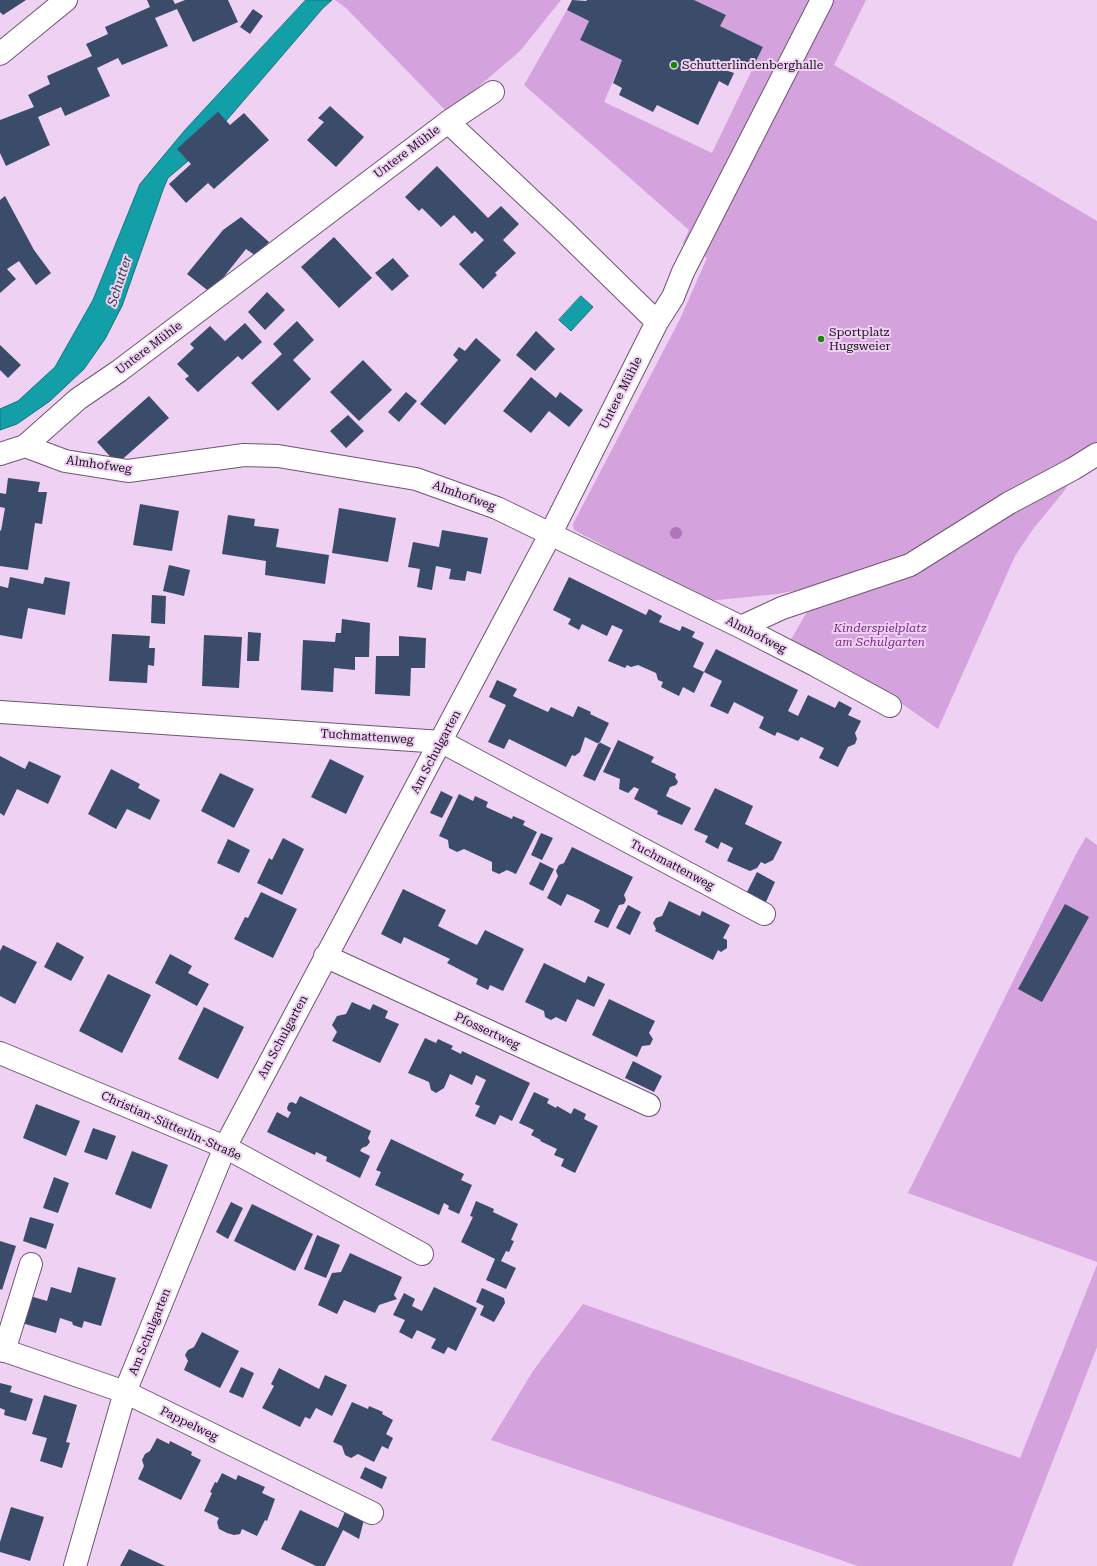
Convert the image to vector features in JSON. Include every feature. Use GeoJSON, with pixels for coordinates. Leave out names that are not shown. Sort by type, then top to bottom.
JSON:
{"type":"FeatureCollection","features":[{"type":"Feature","properties":{"kind":"street"},"geometry":{"type":"LineString","coordinates":[[0,54],[66,0]]}},
{"type":"Feature","properties":{"kind":"street"},"geometry":{"type":"LineString","coordinates":[[657,322],[673,296],[683,272],[822,0]]}},
{"type":"Feature","properties":{"kind":"street"},"geometry":{"type":"LineString","coordinates":[[448,122],[493,92]]}},
{"type":"Feature","properties":{"kind":"street","name":"Untere Mühle"},"geometry":{"type":"LineString","coordinates":[[25,446],[78,398],[119,371],[448,122],[657,322],[550,534]]}},
{"type":"Feature","properties":{"kind":"street"},"geometry":{"type":"LineString","coordinates":[[0,454],[25,446]]}},
{"type":"Feature","properties":{"kind":"street","name":"Almhofweg"},"geometry":{"type":"LineString","coordinates":[[25,446],[65,461],[128,471],[244,455],[278,456],[416,479],[497,508],[741,627],[890,706]]}},
{"type":"Feature","properties":{"kind":"street"},"geometry":{"type":"LineString","coordinates":[[741,627],[782,608],[910,565],[1009,503],[1097,454]]}},
{"type":"Feature","properties":{"kind":"street","name":"Am Schulgarten"},"geometry":{"type":"LineString","coordinates":[[75,1566],[125,1392],[225,1147],[325,956],[442,742],[550,534]]}},
{"type":"Feature","properties":{"kind":"street","name":"Tuchmattenweg"},"geometry":{"type":"LineString","coordinates":[[0,712],[442,742],[764,914]]}},
{"type":"Feature","properties":{"kind":"street","name":"Pfossertweg"},"geometry":{"type":"LineString","coordinates":[[325,956],[649,1105]]}},
{"type":"Feature","properties":{"kind":"street","name":"Christian-Sütterlin-Straße"},"geometry":{"type":"LineString","coordinates":[[0,1053],[225,1147],[422,1254]]}},
{"type":"Feature","properties":{"kind":"street"},"geometry":{"type":"LineString","coordinates":[[2,1350],[32,1264]]}},
{"type":"Feature","properties":{"kind":"street","name":"Pappelweg"},"geometry":{"type":"LineString","coordinates":[[2,1350],[125,1392],[372,1513]]}},
{"type":"Feature","properties":{"kind":"green space"},"geometry":{"type":"Polygon","coordinates":[[[335,0],[561,0],[520,51],[448,113],[346,8],[335,0]]]}},
{"type":"Feature","properties":{"kind":"green space"},"geometry":{"type":"Polygon","coordinates":[[[694,0],[866,0],[834,65],[1097,221],[1097,444],[903,563],[838,583],[777,594],[708,601],[574,530],[573,524],[680,319],[707,258],[683,243],[689,230],[524,85],[567,10],[589,21],[580,40],[622,60],[604,102],[712,153],[763,47],[720,26],[725,15],[694,0]]]}},
{"type":"Feature","properties":{"kind":"green space","name":"Kinderspielplatz am Schulgarten"},"geometry":{"type":"Polygon","coordinates":[[[1077,472],[1061,495],[1033,529],[1015,556],[938,729],[898,701],[790,641],[807,612],[819,603],[1077,472]]]}},
{"type":"Feature","properties":{"kind":"green space"},"geometry":{"type":"Polygon","coordinates":[[[1086,837],[1097,845],[1097,1262],[908,1193],[1075,856],[1086,837]]]}},
{"type":"Feature","properties":{"kind":"green space"},"geometry":{"type":"Polygon","coordinates":[[[1097,1265],[1097,1347],[1012,1566],[858,1566],[491,1440],[533,1371],[583,1304],[1020,1458],[1097,1265]]]}},
{"type":"Feature","properties":{"kind":"water","name":"Schutter"},"geometry":{"type":"Polygon","coordinates":[[[306,0],[332,0],[323,8],[226,121],[218,112],[177,149],[188,161],[168,178],[122,306],[105,339],[84,369],[50,401],[17,424],[0,430],[0,409],[18,401],[55,367],[93,300],[140,184],[185,130],[306,0]]]}},
{"type":"Feature","properties":{"kind":"water"},"geometry":{"type":"Polygon","coordinates":[[[581,296],[593,307],[571,331],[559,320],[581,296]]]}},
{"type":"Feature","properties":{"kind":"building"},"geometry":{"type":"Polygon","coordinates":[[[0,0],[26,0],[3,15],[0,12],[0,0]]]}},
{"type":"Feature","properties":{"kind":"building"},"geometry":{"type":"Polygon","coordinates":[[[147,0],[173,0],[175,4],[185,0],[228,0],[238,22],[193,42],[177,9],[155,18],[168,46],[122,65],[118,58],[97,68],[110,96],[65,116],[61,107],[38,117],[50,145],[6,166],[0,153],[0,120],[34,107],[28,95],[50,84],[47,76],[92,56],[86,44],[108,34],[105,27],[150,7],[147,0]]]}},
{"type":"Feature","properties":{"kind":"building","name":"Schutterlindenberghalle"},"geometry":{"type":"Polygon","coordinates":[[[572,0],[694,0],[726,15],[720,26],[763,47],[752,69],[731,59],[725,70],[734,73],[728,86],[719,81],[698,125],[657,105],[653,112],[619,95],[622,88],[613,83],[622,60],[580,40],[589,21],[567,10],[572,0]]]}},
{"type":"Feature","properties":{"kind":"building"},"geometry":{"type":"Polygon","coordinates":[[[253,9],[263,16],[250,34],[240,27],[253,9]]]}},
{"type":"Feature","properties":{"kind":"building"},"geometry":{"type":"Polygon","coordinates":[[[330,106],[364,137],[336,167],[307,140],[324,122],[318,118],[330,106]]]}},
{"type":"Feature","properties":{"kind":"building"},"geometry":{"type":"Polygon","coordinates":[[[218,112],[230,125],[244,113],[269,140],[214,189],[208,183],[186,203],[169,184],[191,164],[177,149],[218,112]]]}},
{"type":"Feature","properties":{"kind":"building"},"geometry":{"type":"Polygon","coordinates":[[[437,166],[488,218],[501,206],[519,224],[503,240],[516,253],[495,273],[497,275],[483,289],[459,264],[484,240],[475,231],[472,234],[454,215],[441,227],[422,208],[419,211],[405,197],[437,166]]]}},
{"type":"Feature","properties":{"kind":"building"},"geometry":{"type":"Polygon","coordinates":[[[5,196],[34,250],[51,273],[36,285],[19,261],[7,269],[16,279],[0,293],[0,200],[5,196]]]}},
{"type":"Feature","properties":{"kind":"building"},"geometry":{"type":"Polygon","coordinates":[[[241,217],[269,242],[256,256],[246,249],[211,293],[187,274],[223,230],[241,217]]]}},
{"type":"Feature","properties":{"kind":"building"},"geometry":{"type":"Polygon","coordinates":[[[334,237],[372,278],[339,308],[301,267],[334,237]]]}},
{"type":"Feature","properties":{"kind":"building"},"geometry":{"type":"Polygon","coordinates":[[[393,258],[409,276],[392,291],[375,273],[393,258]]]}},
{"type":"Feature","properties":{"kind":"building"},"geometry":{"type":"Polygon","coordinates":[[[267,292],[285,310],[265,330],[248,312],[267,292]]]}},
{"type":"Feature","properties":{"kind":"building"},"geometry":{"type":"Polygon","coordinates":[[[297,321],[314,340],[293,360],[311,379],[278,411],[251,383],[282,354],[273,344],[297,321]]]}},
{"type":"Feature","properties":{"kind":"building"},"geometry":{"type":"Polygon","coordinates":[[[245,323],[262,342],[242,360],[238,356],[198,392],[185,379],[189,376],[177,364],[194,348],[190,344],[210,326],[225,341],[245,323]]]}},
{"type":"Feature","properties":{"kind":"building"},"geometry":{"type":"Polygon","coordinates":[[[536,331],[555,349],[535,371],[516,355],[536,331]]]}},
{"type":"Feature","properties":{"kind":"building"},"geometry":{"type":"Polygon","coordinates":[[[476,338],[501,360],[445,425],[420,404],[458,360],[453,355],[459,347],[465,351],[476,338]]]}},
{"type":"Feature","properties":{"kind":"building"},"geometry":{"type":"Polygon","coordinates":[[[0,345],[21,365],[8,378],[0,370],[0,345]]]}},
{"type":"Feature","properties":{"kind":"building"},"geometry":{"type":"Polygon","coordinates":[[[363,360],[392,390],[359,421],[330,392],[363,360]]]}},
{"type":"Feature","properties":{"kind":"building"},"geometry":{"type":"Polygon","coordinates":[[[531,377],[556,398],[560,392],[583,410],[569,427],[549,411],[531,433],[503,411],[531,377]]]}},
{"type":"Feature","properties":{"kind":"building"},"geometry":{"type":"Polygon","coordinates":[[[406,392],[417,401],[399,422],[388,412],[406,392]]]}},
{"type":"Feature","properties":{"kind":"building"},"geometry":{"type":"Polygon","coordinates":[[[149,396],[169,418],[117,464],[97,442],[149,396]]]}},
{"type":"Feature","properties":{"kind":"building"},"geometry":{"type":"Polygon","coordinates":[[[348,415],[364,431],[346,448],[330,431],[348,415]]]}},
{"type":"Feature","properties":{"kind":"building"},"geometry":{"type":"Polygon","coordinates":[[[8,478],[40,482],[38,492],[47,492],[42,524],[35,523],[28,570],[0,566],[0,530],[1,531],[5,508],[0,507],[0,493],[6,494],[8,478]]]}},
{"type":"Feature","properties":{"kind":"building"},"geometry":{"type":"Polygon","coordinates":[[[140,504],[179,511],[172,551],[133,545],[140,504]]]}},
{"type":"Feature","properties":{"kind":"building"},"geometry":{"type":"Polygon","coordinates":[[[339,508],[396,518],[388,562],[332,553],[339,508]]]}},
{"type":"Feature","properties":{"kind":"building"},"geometry":{"type":"Polygon","coordinates":[[[228,515],[255,519],[254,526],[279,529],[276,547],[329,555],[325,584],[265,575],[266,561],[222,554],[228,515]]]}},
{"type":"Feature","properties":{"kind":"building"},"geometry":{"type":"Polygon","coordinates":[[[442,530],[488,538],[481,574],[467,571],[465,581],[449,579],[451,569],[436,566],[432,590],[417,587],[420,569],[408,567],[413,542],[439,547],[442,530]]]}},
{"type":"Feature","properties":{"kind":"building"},"geometry":{"type":"Polygon","coordinates":[[[169,565],[190,570],[184,596],[163,591],[169,565]]]}},
{"type":"Feature","properties":{"kind":"building"},"geometry":{"type":"Polygon","coordinates":[[[10,577],[43,584],[45,577],[70,582],[65,615],[28,608],[22,639],[0,635],[0,586],[8,588],[10,577]]]}},
{"type":"Feature","properties":{"kind":"building"},"geometry":{"type":"Polygon","coordinates":[[[569,577],[646,615],[649,609],[662,616],[659,622],[680,631],[682,626],[695,632],[692,637],[704,643],[693,667],[704,672],[694,693],[683,687],[679,696],[661,687],[663,682],[658,680],[656,673],[638,665],[631,667],[627,665],[625,668],[608,661],[623,630],[612,625],[607,636],[582,624],[579,630],[568,624],[571,619],[553,610],[569,577]]]}},
{"type":"Feature","properties":{"kind":"building"},"geometry":{"type":"Polygon","coordinates":[[[152,595],[166,596],[165,624],[151,623],[152,595]]]}},
{"type":"Feature","properties":{"kind":"building"},"geometry":{"type":"Polygon","coordinates":[[[342,619],[370,623],[369,657],[355,657],[355,670],[334,668],[333,692],[301,690],[303,640],[335,642],[336,633],[341,633],[342,619]]]}},
{"type":"Feature","properties":{"kind":"building"},"geometry":{"type":"Polygon","coordinates":[[[248,632],[261,633],[259,661],[247,661],[248,632]]]}},
{"type":"Feature","properties":{"kind":"building"},"geometry":{"type":"Polygon","coordinates":[[[112,634],[150,636],[149,648],[155,648],[154,666],[148,665],[147,683],[109,681],[112,634]]]}},
{"type":"Feature","properties":{"kind":"building"},"geometry":{"type":"Polygon","coordinates":[[[204,635],[242,637],[239,688],[202,686],[204,635]]]}},
{"type":"Feature","properties":{"kind":"building"},"geometry":{"type":"Polygon","coordinates":[[[399,636],[426,638],[425,668],[411,668],[410,696],[375,694],[376,656],[399,656],[399,636]]]}},
{"type":"Feature","properties":{"kind":"building"},"geometry":{"type":"Polygon","coordinates":[[[716,649],[798,690],[788,711],[798,716],[808,695],[835,708],[839,701],[852,708],[848,715],[861,721],[855,733],[857,739],[855,744],[848,747],[838,767],[819,758],[824,748],[801,737],[798,741],[777,732],[775,736],[759,728],[764,717],[734,702],[728,714],[710,706],[722,681],[704,672],[716,649]]]}},
{"type":"Feature","properties":{"kind":"building"},"geometry":{"type":"Polygon","coordinates":[[[497,680],[517,689],[513,696],[548,712],[551,707],[573,717],[578,706],[591,712],[590,714],[609,723],[599,744],[585,737],[580,752],[575,756],[572,755],[566,767],[509,739],[504,749],[488,742],[506,705],[489,697],[497,680]]]}},
{"type":"Feature","properties":{"kind":"building"},"geometry":{"type":"Polygon","coordinates":[[[618,740],[654,757],[651,762],[676,774],[675,777],[678,782],[676,785],[670,787],[666,796],[691,808],[682,825],[657,814],[658,811],[634,799],[639,789],[634,787],[628,793],[619,789],[620,779],[603,772],[618,740]]]}},
{"type":"Feature","properties":{"kind":"building"},"geometry":{"type":"Polygon","coordinates":[[[599,742],[611,748],[595,781],[583,776],[599,742]]]}},
{"type":"Feature","properties":{"kind":"building"},"geometry":{"type":"Polygon","coordinates":[[[0,756],[25,769],[29,761],[61,776],[48,804],[17,789],[4,816],[0,813],[0,756]]]}},
{"type":"Feature","properties":{"kind":"building"},"geometry":{"type":"Polygon","coordinates":[[[330,759],[364,776],[346,814],[311,797],[330,759]]]}},
{"type":"Feature","properties":{"kind":"building"},"geometry":{"type":"Polygon","coordinates":[[[111,769],[140,784],[138,788],[160,800],[150,820],[127,809],[116,829],[88,814],[111,769]]]}},
{"type":"Feature","properties":{"kind":"building"},"geometry":{"type":"Polygon","coordinates":[[[220,773],[254,789],[234,828],[201,811],[220,773]]]}},
{"type":"Feature","properties":{"kind":"building"},"geometry":{"type":"Polygon","coordinates":[[[715,788],[753,806],[745,824],[782,842],[773,860],[765,864],[761,862],[757,868],[750,871],[727,861],[733,848],[721,842],[718,849],[705,842],[708,836],[694,830],[715,788]]]}},
{"type":"Feature","properties":{"kind":"building"},"geometry":{"type":"Polygon","coordinates":[[[441,791],[453,797],[442,818],[430,813],[441,791]]]}},
{"type":"Feature","properties":{"kind":"building"},"geometry":{"type":"Polygon","coordinates":[[[459,794],[473,801],[475,796],[488,802],[486,807],[512,819],[513,816],[525,821],[523,825],[537,832],[516,874],[507,870],[499,874],[492,871],[492,862],[464,849],[457,852],[449,848],[448,840],[439,836],[459,794]]]}},
{"type":"Feature","properties":{"kind":"building"},"geometry":{"type":"Polygon","coordinates":[[[541,833],[553,838],[542,860],[531,855],[541,833]]]}},
{"type":"Feature","properties":{"kind":"building"},"geometry":{"type":"Polygon","coordinates":[[[283,838],[304,849],[282,895],[257,883],[269,858],[272,860],[283,838]]]}},
{"type":"Feature","properties":{"kind":"building"},"geometry":{"type":"Polygon","coordinates":[[[228,839],[250,850],[239,873],[217,863],[228,839]]]}},
{"type":"Feature","properties":{"kind":"building"},"geometry":{"type":"Polygon","coordinates":[[[572,847],[633,877],[624,895],[626,900],[624,904],[619,905],[608,928],[594,922],[600,910],[583,901],[567,894],[561,906],[547,898],[558,876],[556,871],[559,865],[564,863],[572,847]]]}},
{"type":"Feature","properties":{"kind":"building"},"geometry":{"type":"Polygon","coordinates":[[[540,862],[554,869],[543,891],[529,884],[540,862]]]}},
{"type":"Feature","properties":{"kind":"building"},"geometry":{"type":"Polygon","coordinates":[[[757,872],[775,882],[765,904],[746,894],[757,872]]]}},
{"type":"Feature","properties":{"kind":"building"},"geometry":{"type":"Polygon","coordinates":[[[403,889],[446,910],[438,926],[460,937],[477,945],[485,930],[524,949],[503,991],[490,985],[488,990],[476,984],[478,979],[447,963],[450,959],[404,937],[401,944],[381,934],[403,889]]]}},
{"type":"Feature","properties":{"kind":"building"},"geometry":{"type":"Polygon","coordinates":[[[261,892],[297,909],[273,958],[234,939],[245,917],[248,918],[261,892]]]}},
{"type":"Feature","properties":{"kind":"building"},"geometry":{"type":"Polygon","coordinates":[[[669,901],[700,916],[702,911],[730,925],[723,938],[727,940],[727,948],[721,952],[718,950],[713,960],[655,931],[656,929],[653,923],[656,918],[662,916],[669,901]]]}},
{"type":"Feature","properties":{"kind":"building"},"geometry":{"type":"Polygon","coordinates":[[[1065,904],[1089,917],[1042,1002],[1018,989],[1065,904]]]}},
{"type":"Feature","properties":{"kind":"building"},"geometry":{"type":"Polygon","coordinates":[[[628,905],[641,912],[630,935],[616,928],[628,905]]]}},
{"type":"Feature","properties":{"kind":"building"},"geometry":{"type":"Polygon","coordinates":[[[57,942],[84,957],[71,981],[44,967],[57,942]]]}},
{"type":"Feature","properties":{"kind":"building"},"geometry":{"type":"Polygon","coordinates":[[[3,945],[37,962],[15,1004],[0,996],[0,951],[3,945]]]}},
{"type":"Feature","properties":{"kind":"building"},"geometry":{"type":"Polygon","coordinates":[[[170,954],[192,966],[188,973],[209,984],[197,1006],[155,983],[170,954]]]}},
{"type":"Feature","properties":{"kind":"building"},"geometry":{"type":"Polygon","coordinates":[[[544,963],[585,983],[588,976],[605,984],[594,1007],[577,999],[566,1022],[556,1017],[551,1020],[545,1017],[544,1011],[525,1002],[544,963]]]}},
{"type":"Feature","properties":{"kind":"building"},"geometry":{"type":"Polygon","coordinates":[[[108,974],[151,995],[122,1053],[79,1031],[108,974]]]}},
{"type":"Feature","properties":{"kind":"building"},"geometry":{"type":"Polygon","coordinates":[[[609,999],[655,1021],[649,1033],[653,1039],[650,1045],[642,1046],[637,1057],[592,1035],[609,999]]]}},
{"type":"Feature","properties":{"kind":"building"},"geometry":{"type":"Polygon","coordinates":[[[352,1002],[370,1010],[373,1004],[388,1011],[385,1018],[399,1024],[380,1063],[332,1041],[337,1032],[332,1025],[337,1016],[346,1014],[352,1002]]]}},
{"type":"Feature","properties":{"kind":"building"},"geometry":{"type":"Polygon","coordinates":[[[204,1007],[244,1027],[218,1079],[178,1059],[204,1007]]]}},
{"type":"Feature","properties":{"kind":"building"},"geometry":{"type":"Polygon","coordinates":[[[425,1038],[436,1043],[438,1039],[453,1046],[451,1049],[461,1054],[462,1051],[530,1083],[512,1121],[500,1115],[495,1125],[475,1116],[480,1106],[475,1104],[486,1080],[476,1075],[472,1085],[450,1074],[444,1088],[436,1093],[431,1090],[429,1082],[408,1073],[425,1038]]]}},
{"type":"Feature","properties":{"kind":"building"},"geometry":{"type":"Polygon","coordinates":[[[633,1061],[662,1076],[654,1092],[625,1078],[633,1061]]]}},
{"type":"Feature","properties":{"kind":"building"},"geometry":{"type":"Polygon","coordinates":[[[534,1092],[549,1099],[547,1103],[556,1108],[557,1106],[571,1114],[574,1108],[586,1114],[584,1119],[598,1126],[575,1173],[561,1166],[564,1159],[554,1155],[557,1149],[531,1135],[534,1130],[519,1123],[534,1092]]]}},
{"type":"Feature","properties":{"kind":"building"},"geometry":{"type":"Polygon","coordinates":[[[300,1096],[371,1131],[368,1138],[370,1142],[360,1151],[370,1156],[360,1178],[326,1161],[327,1157],[316,1152],[315,1155],[267,1132],[277,1112],[288,1118],[291,1112],[288,1111],[287,1108],[289,1103],[292,1102],[296,1104],[300,1096]]]}},
{"type":"Feature","properties":{"kind":"building"},"geometry":{"type":"Polygon","coordinates":[[[36,1104],[80,1121],[66,1156],[23,1138],[36,1104]]]}},
{"type":"Feature","properties":{"kind":"building"},"geometry":{"type":"Polygon","coordinates":[[[93,1128],[116,1136],[107,1160],[84,1152],[93,1128]]]}},
{"type":"Feature","properties":{"kind":"building"},"geometry":{"type":"Polygon","coordinates":[[[391,1139],[464,1174],[461,1180],[472,1185],[459,1214],[448,1209],[449,1206],[444,1203],[439,1215],[375,1185],[381,1172],[376,1170],[391,1139]]]}},
{"type":"Feature","properties":{"kind":"building"},"geometry":{"type":"Polygon","coordinates":[[[132,1151],[168,1165],[151,1209],[115,1194],[132,1151]]]}},
{"type":"Feature","properties":{"kind":"building"},"geometry":{"type":"Polygon","coordinates":[[[54,1177],[69,1183],[58,1213],[43,1208],[54,1177]]]}},
{"type":"Feature","properties":{"kind":"building"},"geometry":{"type":"Polygon","coordinates":[[[476,1201],[494,1209],[493,1212],[518,1224],[511,1240],[514,1241],[509,1252],[506,1251],[501,1261],[516,1268],[506,1289],[486,1280],[495,1259],[461,1242],[473,1217],[470,1216],[476,1201]]]}},
{"type":"Feature","properties":{"kind":"building"},"geometry":{"type":"Polygon","coordinates":[[[231,1202],[243,1208],[228,1239],[216,1232],[231,1202]]]}},
{"type":"Feature","properties":{"kind":"building"},"geometry":{"type":"Polygon","coordinates":[[[252,1204],[313,1234],[295,1271],[234,1241],[252,1204]]]}},
{"type":"Feature","properties":{"kind":"building"},"geometry":{"type":"Polygon","coordinates":[[[30,1217],[54,1224],[46,1249],[23,1241],[30,1217]]]}},
{"type":"Feature","properties":{"kind":"building"},"geometry":{"type":"Polygon","coordinates":[[[317,1235],[340,1245],[326,1278],[304,1269],[317,1235]]]}},
{"type":"Feature","properties":{"kind":"building"},"geometry":{"type":"Polygon","coordinates":[[[0,1241],[16,1246],[2,1290],[0,1289],[0,1241]]]}},
{"type":"Feature","properties":{"kind":"building"},"geometry":{"type":"Polygon","coordinates":[[[350,1253],[402,1277],[394,1295],[397,1299],[379,1305],[375,1313],[344,1300],[337,1314],[318,1305],[332,1273],[341,1272],[350,1253]]]}},
{"type":"Feature","properties":{"kind":"building"},"geometry":{"type":"Polygon","coordinates":[[[78,1267],[116,1278],[101,1326],[84,1321],[82,1328],[73,1325],[72,1322],[60,1318],[56,1333],[22,1323],[30,1296],[47,1301],[51,1287],[71,1293],[78,1267]]]}},
{"type":"Feature","properties":{"kind":"building"},"geometry":{"type":"Polygon","coordinates":[[[434,1287],[477,1308],[456,1351],[448,1347],[444,1354],[431,1348],[436,1339],[417,1330],[412,1339],[399,1332],[405,1320],[393,1315],[404,1293],[415,1299],[412,1306],[422,1311],[434,1287]]]}},
{"type":"Feature","properties":{"kind":"building"},"geometry":{"type":"Polygon","coordinates":[[[482,1288],[504,1298],[505,1303],[494,1322],[480,1315],[484,1306],[476,1302],[482,1288]]]}},
{"type":"Feature","properties":{"kind":"building"},"geometry":{"type":"Polygon","coordinates":[[[202,1332],[239,1351],[220,1388],[184,1370],[188,1361],[185,1355],[188,1350],[194,1347],[202,1332]]]}},
{"type":"Feature","properties":{"kind":"building"},"geometry":{"type":"Polygon","coordinates":[[[241,1367],[254,1373],[243,1398],[229,1392],[241,1367]]]}},
{"type":"Feature","properties":{"kind":"building"},"geometry":{"type":"Polygon","coordinates":[[[279,1368],[319,1389],[325,1375],[347,1385],[332,1416],[316,1408],[310,1419],[305,1417],[300,1427],[262,1408],[274,1386],[271,1384],[279,1368]]]}},
{"type":"Feature","properties":{"kind":"building"},"geometry":{"type":"Polygon","coordinates":[[[0,1383],[12,1386],[10,1392],[33,1399],[26,1421],[4,1415],[5,1410],[0,1408],[0,1383]]]}},
{"type":"Feature","properties":{"kind":"building"},"geometry":{"type":"Polygon","coordinates":[[[44,1395],[77,1405],[66,1442],[70,1443],[62,1468],[40,1461],[47,1438],[32,1434],[44,1395]]]}},
{"type":"Feature","properties":{"kind":"building"},"geometry":{"type":"Polygon","coordinates":[[[352,1402],[368,1409],[369,1406],[383,1412],[382,1414],[393,1420],[386,1434],[393,1438],[388,1449],[382,1446],[374,1462],[358,1454],[351,1458],[345,1455],[342,1446],[333,1442],[352,1402]]]}},
{"type":"Feature","properties":{"kind":"building"},"geometry":{"type":"Polygon","coordinates":[[[157,1438],[169,1444],[170,1441],[192,1452],[191,1455],[201,1460],[181,1500],[138,1479],[144,1466],[142,1460],[145,1454],[150,1451],[157,1438]]]}},
{"type":"Feature","properties":{"kind":"building"},"geometry":{"type":"Polygon","coordinates":[[[365,1467],[387,1477],[382,1489],[360,1478],[365,1467]]]}},
{"type":"Feature","properties":{"kind":"building"},"geometry":{"type":"Polygon","coordinates":[[[222,1473],[236,1480],[238,1475],[265,1487],[262,1493],[275,1499],[267,1521],[265,1520],[257,1536],[242,1529],[240,1534],[234,1535],[227,1533],[219,1529],[217,1522],[219,1518],[204,1511],[212,1493],[210,1492],[222,1473]]]}},
{"type":"Feature","properties":{"kind":"building"},"geometry":{"type":"Polygon","coordinates":[[[11,1507],[44,1517],[30,1561],[0,1552],[0,1542],[11,1507]]]}},
{"type":"Feature","properties":{"kind":"building"},"geometry":{"type":"Polygon","coordinates":[[[347,1507],[365,1516],[359,1539],[343,1530],[325,1566],[316,1566],[281,1549],[300,1510],[338,1528],[347,1507]]]}},
{"type":"Feature","properties":{"kind":"building"},"geometry":{"type":"Polygon","coordinates":[[[129,1549],[165,1566],[120,1566],[129,1549]]]}},
{"type":"Feature","properties":{"kind":"place","name":"Schutterlindenberghalle"},"geometry":{"type":"Point","coordinates":[674,65]}},
{"type":"Feature","properties":{"kind":"place","name":"Sportplatz Hugsweier"},"geometry":{"type":"Point","coordinates":[821,339]}}]}
